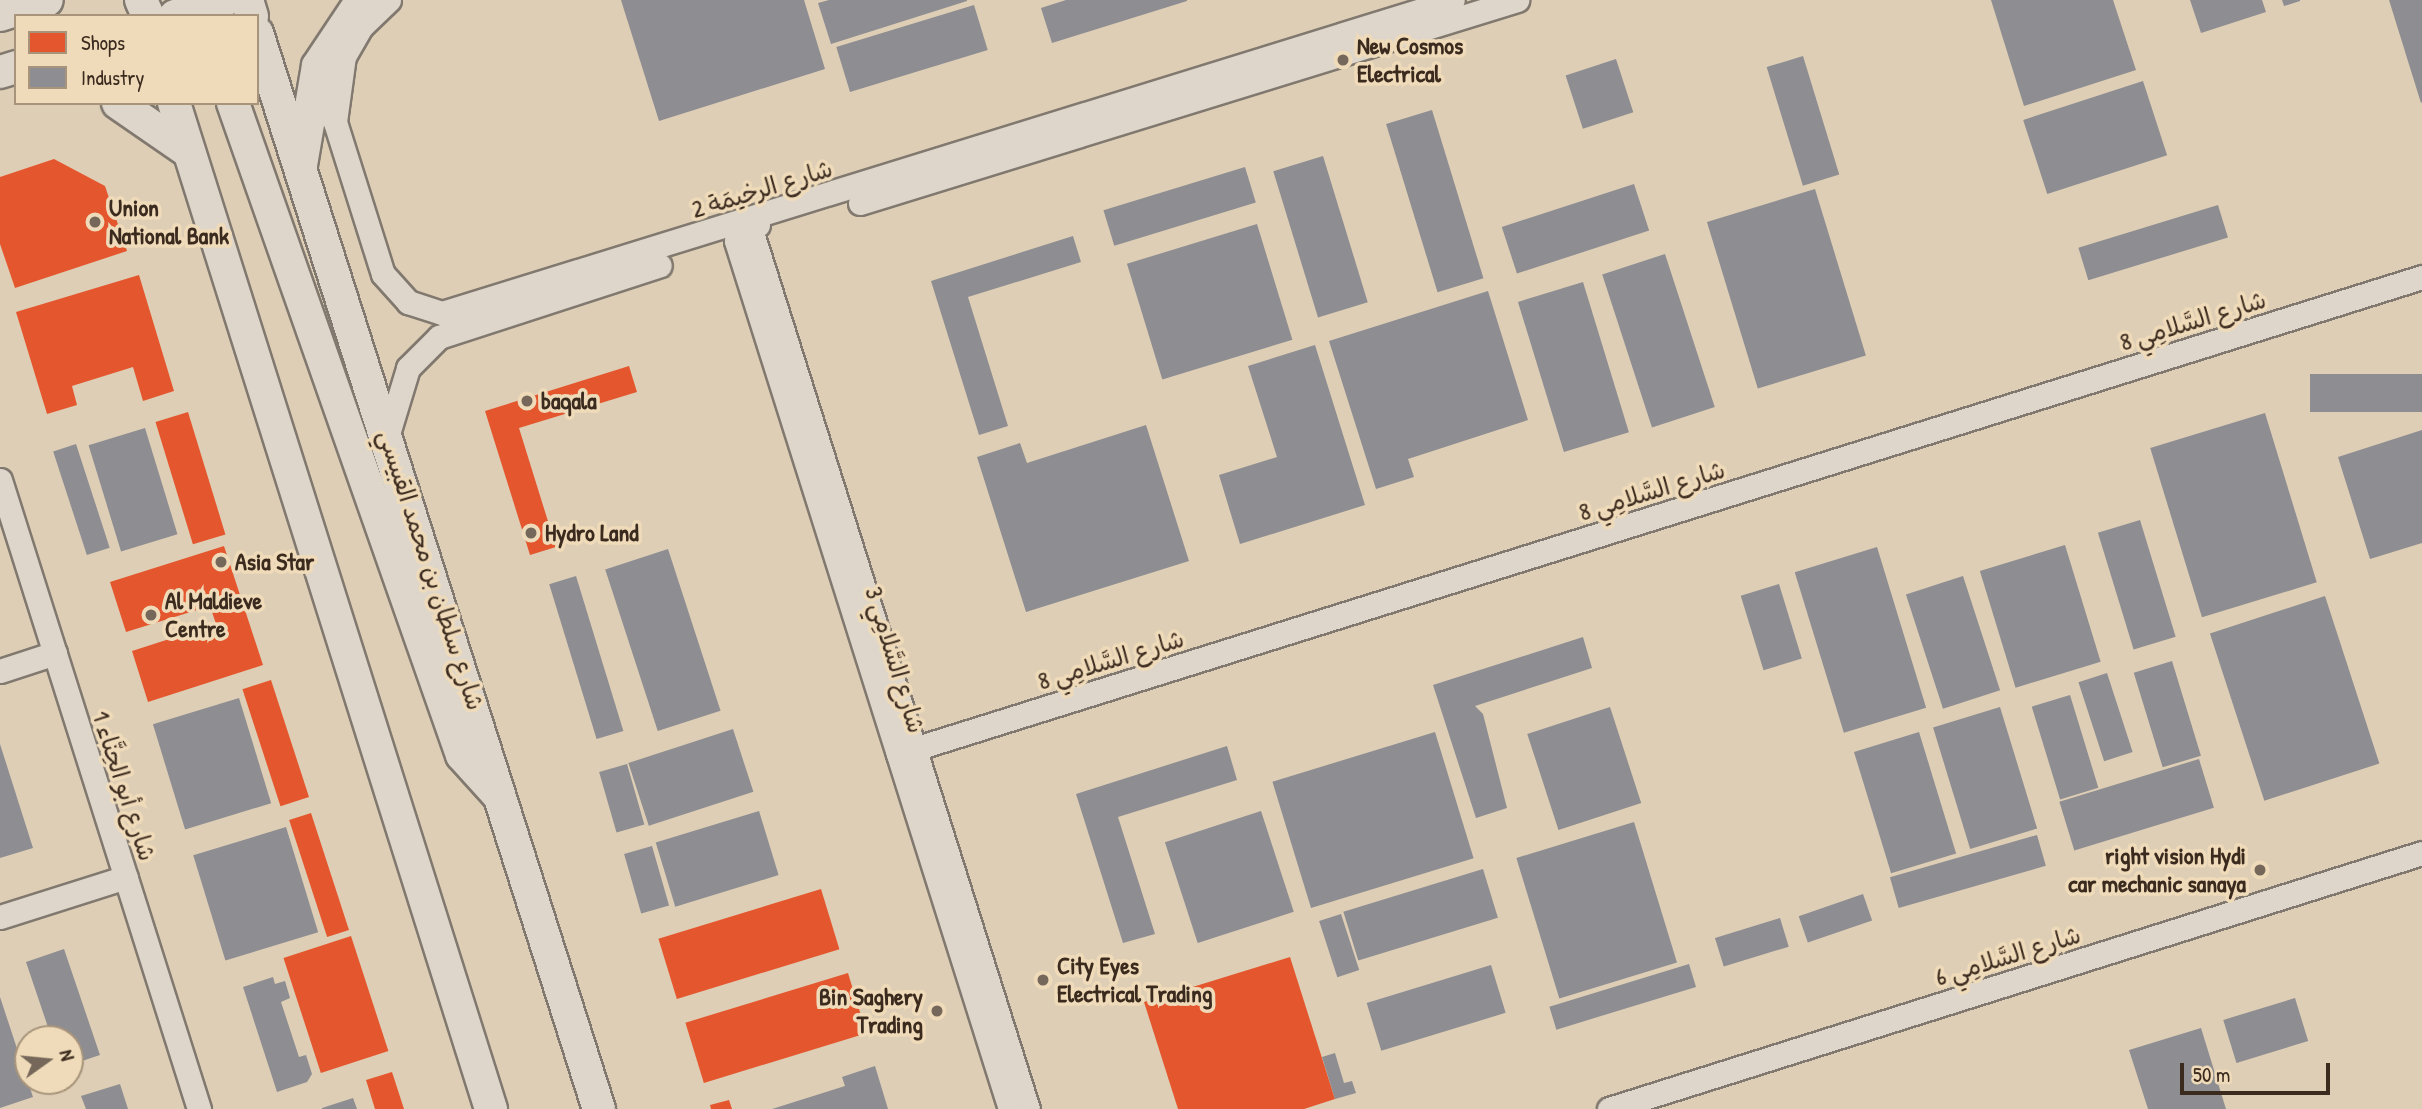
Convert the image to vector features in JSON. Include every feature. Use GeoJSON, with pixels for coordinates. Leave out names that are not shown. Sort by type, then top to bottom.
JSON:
{"type":"FeatureCollection","features":[{"type":"Feature","properties":{"kind":"main road"},"geometry":{"type":"LineString","coordinates":[[0,15],[9,0]]}},
{"type":"Feature","properties":{"kind":"main road"},"geometry":{"type":"LineString","coordinates":[[0,15],[47,0]]}},
{"type":"Feature","properties":{"kind":"main road"},"geometry":{"type":"LineString","coordinates":[[181,11],[225,0]]}},
{"type":"Feature","properties":{"kind":"main road"},"geometry":{"type":"LineString","coordinates":[[300,177],[318,66],[362,0]]}},
{"type":"Feature","properties":{"kind":"main road","name":"شارع سلطان بن محمد القبيسي"},"geometry":{"type":"LineString","coordinates":[[259,40],[300,177],[388,434],[598,1109]]}},
{"type":"Feature","properties":{"kind":"main road"},"geometry":{"type":"LineString","coordinates":[[121,105],[189,152]]}},
{"type":"Feature","properties":{"kind":"main road"},"geometry":{"type":"LineString","coordinates":[[175,105],[491,1109]]}},
{"type":"Feature","properties":{"kind":"main road"},"geometry":{"type":"LineString","coordinates":[[234,105],[463,755],[503,799]]}},
{"type":"Feature","properties":{"kind":"street","name":"شارع الرخيمَة 2"},"geometry":{"type":"LineString","coordinates":[[389,0],[344,55],[335,122],[383,274],[408,302],[454,312],[743,233],[1517,0]]}},
{"type":"Feature","properties":{"kind":"street"},"geometry":{"type":"LineString","coordinates":[[743,233],[876,191],[893,176],[1453,0]]}},
{"type":"Feature","properties":{"kind":"street","name":"شارع الرخيمَة 2"},"geometry":{"type":"LineString","coordinates":[[388,434],[408,368],[439,337],[743,233]]}},
{"type":"Feature","properties":{"kind":"street","name":"شارع السَّلامِي 3"},"geometry":{"type":"LineString","coordinates":[[743,233],[906,752],[1010,1109]]}},
{"type":"Feature","properties":{"kind":"street","name":"شارع السَّلامِي 8"},"geometry":{"type":"LineString","coordinates":[[906,752],[2422,277]]}},
{"type":"Feature","properties":{"kind":"street","name":"شارع أبو الحِنَّاء 1"},"geometry":{"type":"LineString","coordinates":[[0,480],[198,1109]]}},
{"type":"Feature","properties":{"kind":"street"},"geometry":{"type":"LineString","coordinates":[[0,671],[55,653]]}},
{"type":"Feature","properties":{"kind":"street","name":"شارع السَّلامِي 3"},"geometry":{"type":"LineString","coordinates":[[906,752],[1028,1109]]}},
{"type":"Feature","properties":{"kind":"street","name":"شارع السَّلامِي 6"},"geometry":{"type":"LineString","coordinates":[[1609,1109],[2422,853]]}},
{"type":"Feature","properties":{"kind":"street"},"geometry":{"type":"LineString","coordinates":[[0,917],[126,877]]}},
{"type":"Feature","properties":{"kind":"shaded area"},"geometry":{"type":"Polygon","coordinates":[[[0,0],[2422,0],[2422,1109],[0,1109],[0,0]]]}},
{"type":"Feature","properties":{"kind":"building: Shops"},"geometry":{"type":"Polygon","coordinates":[[[54,159],[105,186],[127,251],[15,288],[0,244],[0,177],[54,159]]]}},
{"type":"Feature","properties":{"kind":"building: Shops"},"geometry":{"type":"Polygon","coordinates":[[[139,275],[174,391],[143,401],[133,367],[72,386],[77,405],[47,414],[16,312],[139,275]]]}},
{"type":"Feature","properties":{"kind":"building: Shops"},"geometry":{"type":"Polygon","coordinates":[[[629,366],[637,392],[519,428],[556,547],[530,555],[485,411],[629,366]]]}},
{"type":"Feature","properties":{"kind":"building: Shops"},"geometry":{"type":"Polygon","coordinates":[[[188,412],[225,534],[193,544],[155,422],[188,412]]]}},
{"type":"Feature","properties":{"kind":"building: Shops","name":"Al Maldieve Centre"},"geometry":{"type":"Polygon","coordinates":[[[224,546],[263,665],[148,702],[132,651],[216,624],[210,606],[126,632],[110,582],[224,546]]]}},
{"type":"Feature","properties":{"kind":"building: Shops"},"geometry":{"type":"Polygon","coordinates":[[[271,680],[309,797],[280,806],[242,689],[271,680]]]}},
{"type":"Feature","properties":{"kind":"building: Shops"},"geometry":{"type":"Polygon","coordinates":[[[311,813],[349,930],[327,937],[289,820],[311,813]]]}},
{"type":"Feature","properties":{"kind":"building: Shops"},"geometry":{"type":"Polygon","coordinates":[[[821,889],[839,949],[677,999],[658,939],[821,889]]]}},
{"type":"Feature","properties":{"kind":"building: Shops"},"geometry":{"type":"Polygon","coordinates":[[[351,936],[388,1051],[321,1073],[283,958],[351,936]]]}},
{"type":"Feature","properties":{"kind":"building: Shops"},"geometry":{"type":"Polygon","coordinates":[[[1290,957],[1335,1099],[1304,1109],[1178,1109],[1144,1002],[1290,957]]]}},
{"type":"Feature","properties":{"kind":"building: Shops"},"geometry":{"type":"Polygon","coordinates":[[[848,973],[866,1033],[704,1083],[685,1023],[848,973]]]}},
{"type":"Feature","properties":{"kind":"building: Shops"},"geometry":{"type":"Polygon","coordinates":[[[392,1072],[404,1109],[375,1109],[366,1080],[392,1072]]]}},
{"type":"Feature","properties":{"kind":"building: Shops"},"geometry":{"type":"Polygon","coordinates":[[[729,1100],[732,1109],[711,1109],[710,1105],[729,1100]]]}},
{"type":"Feature","properties":{"kind":"building: Industry"},"geometry":{"type":"Polygon","coordinates":[[[621,0],[804,0],[825,69],[659,121],[621,0]]]}},
{"type":"Feature","properties":{"kind":"building: Industry"},"geometry":{"type":"Polygon","coordinates":[[[829,0],[967,1],[831,44],[818,3],[829,0]]]}},
{"type":"Feature","properties":{"kind":"building: Industry"},"geometry":{"type":"Polygon","coordinates":[[[1066,0],[1187,1],[1052,43],[1041,8],[1066,0]]]}},
{"type":"Feature","properties":{"kind":"building: Industry"},"geometry":{"type":"Polygon","coordinates":[[[1991,0],[2113,0],[2136,70],[2024,106],[1991,0]]]}},
{"type":"Feature","properties":{"kind":"building: Industry"},"geometry":{"type":"Polygon","coordinates":[[[2190,0],[2262,0],[2266,12],[2201,33],[2190,0]]]}},
{"type":"Feature","properties":{"kind":"building: Industry"},"geometry":{"type":"Polygon","coordinates":[[[2282,0],[2300,0],[2300,1],[2284,6],[2282,0]]]}},
{"type":"Feature","properties":{"kind":"building: Industry"},"geometry":{"type":"Polygon","coordinates":[[[2389,0],[2422,0],[2421,103],[2389,0]]]}},
{"type":"Feature","properties":{"kind":"building: Industry"},"geometry":{"type":"Polygon","coordinates":[[[974,5],[988,50],[850,92],[836,47],[974,5]]]}},
{"type":"Feature","properties":{"kind":"building: Industry"},"geometry":{"type":"Polygon","coordinates":[[[1803,56],[1839,175],[1803,186],[1767,67],[1803,56]]]}},
{"type":"Feature","properties":{"kind":"building: Industry"},"geometry":{"type":"Polygon","coordinates":[[[1616,59],[1633,112],[1583,129],[1566,75],[1616,59]]]}},
{"type":"Feature","properties":{"kind":"building: Industry"},"geometry":{"type":"Polygon","coordinates":[[[2143,81],[2167,155],[2047,194],[2023,120],[2143,81]]]}},
{"type":"Feature","properties":{"kind":"building: Industry"},"geometry":{"type":"Polygon","coordinates":[[[1432,110],[1483,278],[1438,292],[1386,124],[1432,110]]]}},
{"type":"Feature","properties":{"kind":"building: Industry"},"geometry":{"type":"Polygon","coordinates":[[[1323,156],[1368,302],[1318,318],[1273,171],[1323,156]]]}},
{"type":"Feature","properties":{"kind":"building: Industry"},"geometry":{"type":"Polygon","coordinates":[[[1245,167],[1256,202],[1114,246],[1103,210],[1245,167]]]}},
{"type":"Feature","properties":{"kind":"building: Industry"},"geometry":{"type":"Polygon","coordinates":[[[1634,184],[1649,231],[1517,274],[1502,227],[1634,184]]]}},
{"type":"Feature","properties":{"kind":"building: Industry"},"geometry":{"type":"Polygon","coordinates":[[[1815,189],[1866,355],[1758,388],[1707,222],[1815,189]]]}},
{"type":"Feature","properties":{"kind":"building: Industry"},"geometry":{"type":"Polygon","coordinates":[[[2218,205],[2228,238],[2088,280],[2078,248],[2218,205]]]}},
{"type":"Feature","properties":{"kind":"building: Industry"},"geometry":{"type":"Polygon","coordinates":[[[1257,224],[1292,340],[1162,379],[1127,264],[1257,224]]]}},
{"type":"Feature","properties":{"kind":"building: Industry"},"geometry":{"type":"Polygon","coordinates":[[[1073,236],[1081,262],[968,297],[1008,426],[979,435],[931,281],[1073,236]]]}},
{"type":"Feature","properties":{"kind":"building: Industry"},"geometry":{"type":"Polygon","coordinates":[[[1665,254],[1715,407],[1652,428],[1602,274],[1665,254]]]}},
{"type":"Feature","properties":{"kind":"building: Industry"},"geometry":{"type":"Polygon","coordinates":[[[1583,282],[1629,432],[1564,452],[1518,302],[1583,282]]]}},
{"type":"Feature","properties":{"kind":"building: Industry"},"geometry":{"type":"Polygon","coordinates":[[[1488,291],[1528,420],[1408,459],[1414,477],[1376,489],[1329,341],[1488,291]]]}},
{"type":"Feature","properties":{"kind":"building: Industry"},"geometry":{"type":"Polygon","coordinates":[[[1315,345],[1365,505],[1240,544],[1219,475],[1277,457],[1248,366],[1315,345]]]}},
{"type":"Feature","properties":{"kind":"building: Industry"},"geometry":{"type":"Polygon","coordinates":[[[2310,374],[2422,374],[2422,412],[2310,412],[2310,374]]]}},
{"type":"Feature","properties":{"kind":"building: Industry"},"geometry":{"type":"Polygon","coordinates":[[[2265,413],[2317,582],[2202,617],[2150,448],[2265,413]]]}},
{"type":"Feature","properties":{"kind":"building: Industry"},"geometry":{"type":"Polygon","coordinates":[[[1146,425],[1189,561],[1026,612],[977,457],[1020,443],[1027,463],[1146,425]]]}},
{"type":"Feature","properties":{"kind":"building: Industry"},"geometry":{"type":"Polygon","coordinates":[[[145,428],[177,534],[121,551],[89,445],[145,428]]]}},
{"type":"Feature","properties":{"kind":"building: Industry"},"geometry":{"type":"Polygon","coordinates":[[[2422,430],[2422,543],[2370,559],[2338,457],[2422,430]]]}},
{"type":"Feature","properties":{"kind":"building: Industry"},"geometry":{"type":"Polygon","coordinates":[[[76,444],[110,548],[87,555],[53,451],[76,444]]]}},
{"type":"Feature","properties":{"kind":"building: Industry"},"geometry":{"type":"Polygon","coordinates":[[[2140,520],[2176,637],[2134,650],[2098,533],[2140,520]]]}},
{"type":"Feature","properties":{"kind":"building: Industry"},"geometry":{"type":"Polygon","coordinates":[[[2065,545],[2101,662],[2016,688],[1980,571],[2065,545]]]}},
{"type":"Feature","properties":{"kind":"building: Industry"},"geometry":{"type":"Polygon","coordinates":[[[1877,547],[1926,708],[1844,733],[1795,572],[1877,547]]]}},
{"type":"Feature","properties":{"kind":"building: Industry"},"geometry":{"type":"Polygon","coordinates":[[[668,549],[721,711],[658,731],[605,569],[668,549]]]}},
{"type":"Feature","properties":{"kind":"building: Industry"},"geometry":{"type":"Polygon","coordinates":[[[576,576],[623,731],[597,739],[549,584],[576,576]]]}},
{"type":"Feature","properties":{"kind":"building: Industry"},"geometry":{"type":"Polygon","coordinates":[[[1963,576],[2000,690],[1943,709],[1906,595],[1963,576]]]}},
{"type":"Feature","properties":{"kind":"building: Industry"},"geometry":{"type":"Polygon","coordinates":[[[1779,584],[1802,659],[1764,670],[1741,596],[1779,584]]]}},
{"type":"Feature","properties":{"kind":"building: Industry"},"geometry":{"type":"Polygon","coordinates":[[[2325,596],[2379,763],[2264,801],[2210,633],[2325,596]]]}},
{"type":"Feature","properties":{"kind":"building: Industry"},"geometry":{"type":"Polygon","coordinates":[[[1583,637],[1592,668],[1475,706],[1483,714],[1507,808],[1476,818],[1433,685],[1583,637]]]}},
{"type":"Feature","properties":{"kind":"building: Industry"},"geometry":{"type":"Polygon","coordinates":[[[2172,661],[2201,756],[2163,767],[2134,673],[2172,661]]]}},
{"type":"Feature","properties":{"kind":"building: Industry"},"geometry":{"type":"Polygon","coordinates":[[[2107,673],[2133,752],[2104,761],[2078,682],[2107,673]]]}},
{"type":"Feature","properties":{"kind":"building: Industry"},"geometry":{"type":"Polygon","coordinates":[[[2070,695],[2098,788],[2060,799],[2032,707],[2070,695]]]}},
{"type":"Feature","properties":{"kind":"building: Industry"},"geometry":{"type":"Polygon","coordinates":[[[239,698],[271,803],[185,830],[153,724],[239,698]]]}},
{"type":"Feature","properties":{"kind":"building: Industry"},"geometry":{"type":"Polygon","coordinates":[[[1610,707],[1641,803],[1558,830],[1527,734],[1610,707]]]}},
{"type":"Feature","properties":{"kind":"building: Industry"},"geometry":{"type":"Polygon","coordinates":[[[2000,707],[2037,828],[1970,849],[1933,727],[2000,707]]]}},
{"type":"Feature","properties":{"kind":"building: Industry"},"geometry":{"type":"Polygon","coordinates":[[[733,729],[753,792],[649,826],[628,763],[733,729]]]}},
{"type":"Feature","properties":{"kind":"building: Industry"},"geometry":{"type":"Polygon","coordinates":[[[1435,732],[1474,858],[1311,908],[1272,782],[1435,732]]]}},
{"type":"Feature","properties":{"kind":"building: Industry"},"geometry":{"type":"Polygon","coordinates":[[[1919,732],[1956,853],[1891,873],[1854,752],[1919,732]]]}},
{"type":"Feature","properties":{"kind":"building: Industry"},"geometry":{"type":"Polygon","coordinates":[[[0,744],[33,848],[0,858],[0,744]]]}},
{"type":"Feature","properties":{"kind":"building: Industry"},"geometry":{"type":"Polygon","coordinates":[[[1227,746],[1237,780],[1118,817],[1155,934],[1123,943],[1076,794],[1227,746]]]}},
{"type":"Feature","properties":{"kind":"building: Industry"},"geometry":{"type":"Polygon","coordinates":[[[2199,759],[2214,808],[2074,850],[2059,802],[2199,759]]]}},
{"type":"Feature","properties":{"kind":"building: Industry"},"geometry":{"type":"Polygon","coordinates":[[[627,764],[644,825],[616,833],[599,772],[627,764]]]}},
{"type":"Feature","properties":{"kind":"building: Industry"},"geometry":{"type":"Polygon","coordinates":[[[759,811],[779,875],[675,907],[656,843],[759,811]]]}},
{"type":"Feature","properties":{"kind":"building: Industry"},"geometry":{"type":"Polygon","coordinates":[[[1261,811],[1294,912],[1198,943],[1165,842],[1261,811]]]}},
{"type":"Feature","properties":{"kind":"building: Industry"},"geometry":{"type":"Polygon","coordinates":[[[1634,822],[1677,963],[1559,999],[1516,858],[1634,822]]]}},
{"type":"Feature","properties":{"kind":"building: Industry"},"geometry":{"type":"Polygon","coordinates":[[[286,827],[318,932],[225,961],[193,855],[286,827]]]}},
{"type":"Feature","properties":{"kind":"building: Industry"},"geometry":{"type":"Polygon","coordinates":[[[2037,835],[2046,866],[1899,908],[1890,877],[2037,835]]]}},
{"type":"Feature","properties":{"kind":"building: Industry"},"geometry":{"type":"Polygon","coordinates":[[[652,846],[669,906],[641,914],[624,854],[652,846]]]}},
{"type":"Feature","properties":{"kind":"building: Industry"},"geometry":{"type":"Polygon","coordinates":[[[1483,869],[1498,918],[1358,960],[1343,912],[1483,869]]]}},
{"type":"Feature","properties":{"kind":"building: Industry"},"geometry":{"type":"Polygon","coordinates":[[[1863,894],[1872,920],[1808,943],[1799,916],[1863,894]]]}},
{"type":"Feature","properties":{"kind":"building: Industry"},"geometry":{"type":"Polygon","coordinates":[[[1341,914],[1359,970],[1337,977],[1319,921],[1341,914]]]}},
{"type":"Feature","properties":{"kind":"building: Industry"},"geometry":{"type":"Polygon","coordinates":[[[1780,918],[1789,947],[1724,967],[1715,938],[1780,918]]]}},
{"type":"Feature","properties":{"kind":"building: Industry"},"geometry":{"type":"Polygon","coordinates":[[[64,949],[100,1055],[84,1060],[84,1025],[47,1025],[26,962],[64,949]]]}},
{"type":"Feature","properties":{"kind":"building: Industry"},"geometry":{"type":"Polygon","coordinates":[[[1689,964],[1696,987],[1556,1030],[1549,1007],[1689,964]]]}},
{"type":"Feature","properties":{"kind":"building: Industry"},"geometry":{"type":"Polygon","coordinates":[[[1491,965],[1506,1013],[1381,1051],[1367,1003],[1491,965]]]}},
{"type":"Feature","properties":{"kind":"building: Industry"},"geometry":{"type":"Polygon","coordinates":[[[273,977],[275,984],[285,981],[290,998],[281,1002],[299,1057],[306,1055],[312,1074],[307,1082],[277,1092],[243,987],[273,977]]]}},
{"type":"Feature","properties":{"kind":"building: Industry"},"geometry":{"type":"Polygon","coordinates":[[[0,997],[14,1039],[14,1095],[33,1097],[0,1108],[0,997]]]}},
{"type":"Feature","properties":{"kind":"building: Industry"},"geometry":{"type":"Polygon","coordinates":[[[2295,998],[2308,1041],[2236,1063],[2223,1020],[2295,998]]]}},
{"type":"Feature","properties":{"kind":"building: Industry"},"geometry":{"type":"Polygon","coordinates":[[[2201,1028],[2226,1109],[2148,1109],[2129,1050],[2201,1028]]]}},
{"type":"Feature","properties":{"kind":"building: Industry"},"geometry":{"type":"Polygon","coordinates":[[[1335,1053],[1344,1083],[1352,1081],[1356,1093],[1335,1099],[1322,1057],[1335,1053]]]}},
{"type":"Feature","properties":{"kind":"building: Industry"},"geometry":{"type":"Polygon","coordinates":[[[875,1066],[888,1109],[772,1109],[845,1086],[842,1077],[875,1066]]]}},
{"type":"Feature","properties":{"kind":"building: Industry"},"geometry":{"type":"Polygon","coordinates":[[[120,1084],[128,1109],[86,1109],[81,1096],[120,1084]]]}},
{"type":"Feature","properties":{"kind":"building: Industry"},"geometry":{"type":"Polygon","coordinates":[[[353,1098],[357,1109],[322,1109],[322,1108],[353,1098]]]}},
{"type":"Feature","properties":{"kind":"place","name":"New Cosmos Electrical"},"geometry":{"type":"Point","coordinates":[1343,60]}},
{"type":"Feature","properties":{"kind":"place","name":"Union National Bank"},"geometry":{"type":"Point","coordinates":[95,222]}},
{"type":"Feature","properties":{"kind":"place","name":"baqala"},"geometry":{"type":"Point","coordinates":[527,401]}},
{"type":"Feature","properties":{"kind":"place","name":"Hydro Land"},"geometry":{"type":"Point","coordinates":[531,533]}},
{"type":"Feature","properties":{"kind":"place","name":"Asia Star"},"geometry":{"type":"Point","coordinates":[221,562]}},
{"type":"Feature","properties":{"kind":"place","name":"Al Maldieve Centre"},"geometry":{"type":"Point","coordinates":[151,615]}},
{"type":"Feature","properties":{"kind":"place","name":"right vision Hydi car mechanic sanaya"},"geometry":{"type":"Point","coordinates":[2260,870]}},
{"type":"Feature","properties":{"kind":"place","name":"City Eyes Electrical Trading"},"geometry":{"type":"Point","coordinates":[1043,980]}},
{"type":"Feature","properties":{"kind":"place","name":"Bin Saghery Trading"},"geometry":{"type":"Point","coordinates":[937,1011]}}]}
